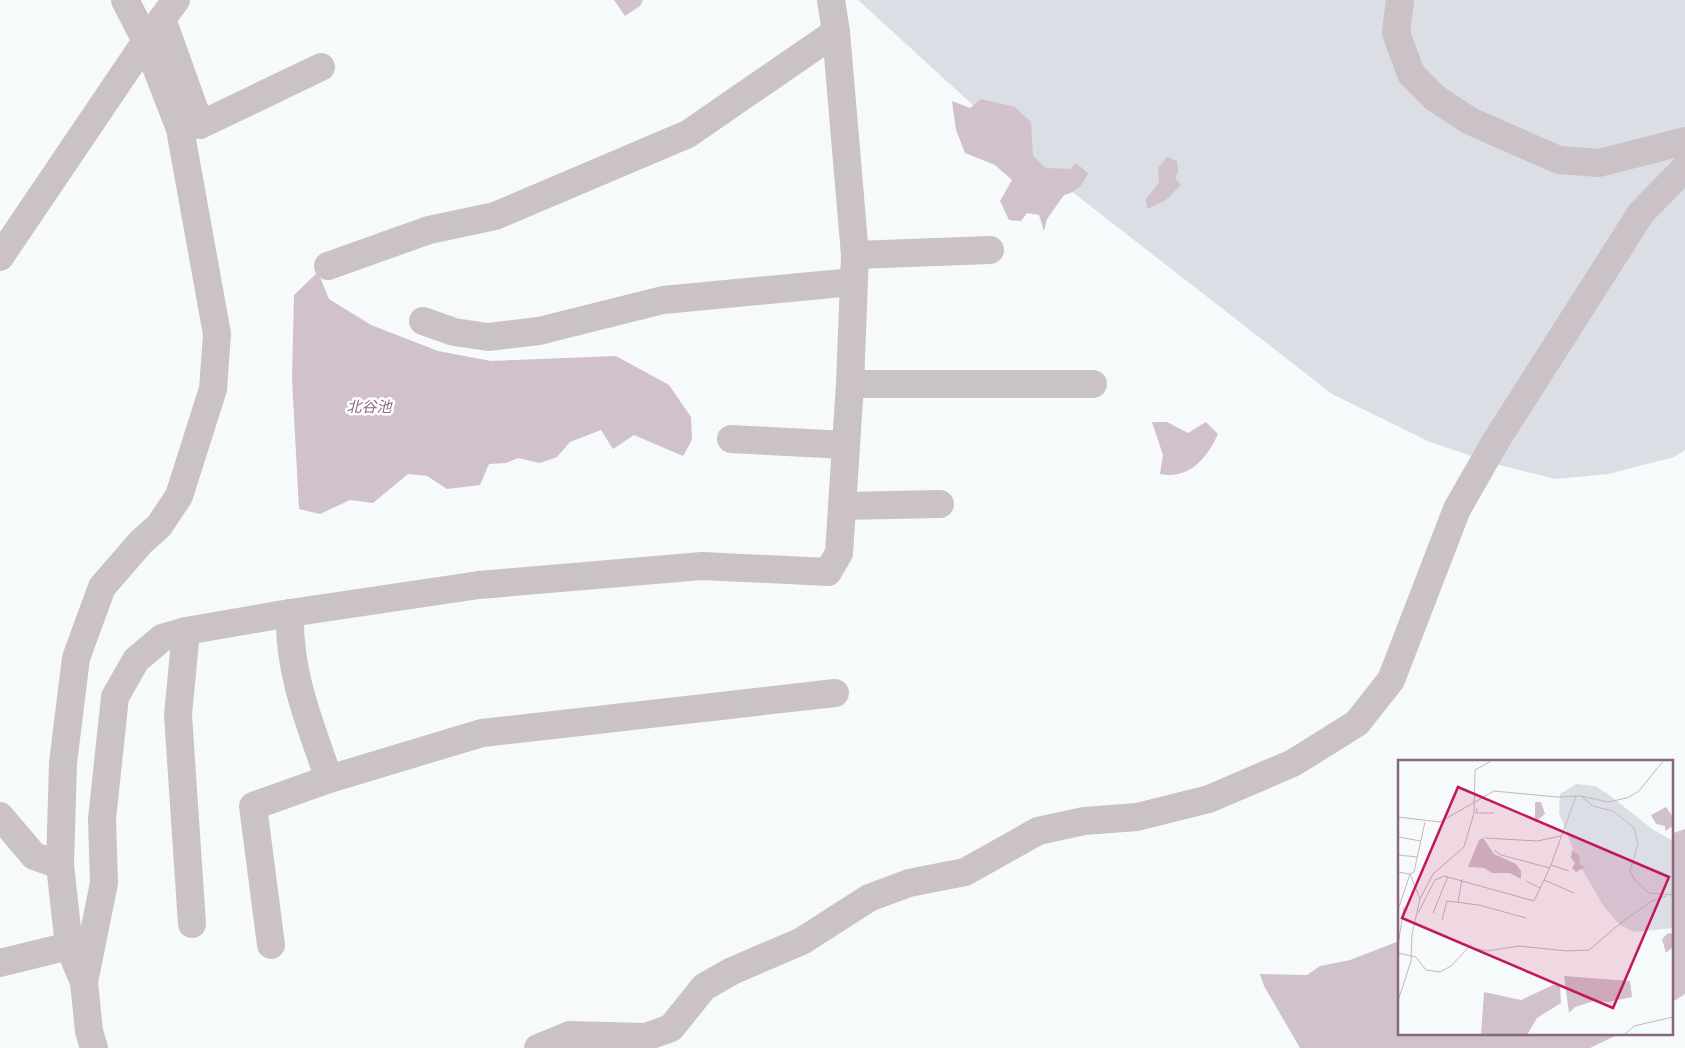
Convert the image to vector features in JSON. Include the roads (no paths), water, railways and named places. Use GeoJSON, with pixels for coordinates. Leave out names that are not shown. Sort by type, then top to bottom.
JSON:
{"type":"FeatureCollection","features":[{"type":"Feature","properties":{"kind":"street"},"geometry":{"type":"LineString","coordinates":[[94,1048],[84,982],[70,946],[60,865],[63,763],[76,658],[102,587],[141,542],[159,526],[179,496],[213,389],[216,334],[180,129],[146,40],[124,0]]}},
{"type":"Feature","properties":{"kind":"street"},"geometry":{"type":"LineString","coordinates":[[84,982],[104,883],[102,819],[115,697],[136,660],[162,638],[186,631],[290,612],[479,585],[702,566],[828,572],[839,553],[850,384],[855,255],[836,32],[831,0]]}},
{"type":"Feature","properties":{"kind":"street"},"geometry":{"type":"LineString","coordinates":[[1400,0],[1396,33],[1411,74],[1435,98],[1470,121],[1559,160],[1599,163],[1685,141]]}},
{"type":"Feature","properties":{"kind":"street"},"geometry":{"type":"LineString","coordinates":[[0,256],[146,40],[169,10]]}},
{"type":"Feature","properties":{"kind":"street"},"geometry":{"type":"LineString","coordinates":[[169,10],[200,125],[321,67]]}},
{"type":"Feature","properties":{"kind":"street"},"geometry":{"type":"LineString","coordinates":[[328,266],[429,230],[495,216],[688,134],[836,32]]}},
{"type":"Feature","properties":{"kind":"street"},"geometry":{"type":"LineString","coordinates":[[538,1048],[570,1035],[646,1038],[671,1028],[704,987],[732,971],[802,941],[869,898],[909,883],[965,872],[1038,831],[1084,821],[1137,817],[1210,799],[1293,763],[1357,723],[1391,680],[1457,509],[1497,439],[1641,213],[1685,168]]}},
{"type":"Feature","properties":{"kind":"street"},"geometry":{"type":"LineString","coordinates":[[855,255],[990,250]]}},
{"type":"Feature","properties":{"kind":"street"},"geometry":{"type":"LineString","coordinates":[[423,320],[454,332],[488,338],[539,331],[663,300],[853,282]]}},
{"type":"Feature","properties":{"kind":"street"},"geometry":{"type":"LineString","coordinates":[[850,384],[1093,384]]}},
{"type":"Feature","properties":{"kind":"street"},"geometry":{"type":"LineString","coordinates":[[731,439],[845,445]]}},
{"type":"Feature","properties":{"kind":"street"},"geometry":{"type":"LineString","coordinates":[[842,506],[940,504]]}},
{"type":"Feature","properties":{"kind":"street"},"geometry":{"type":"LineString","coordinates":[[290,612],[289,641],[298,690],[329,778]]}},
{"type":"Feature","properties":{"kind":"street"},"geometry":{"type":"LineString","coordinates":[[186,631],[178,716],[192,924]]}},
{"type":"Feature","properties":{"kind":"street"},"geometry":{"type":"LineString","coordinates":[[271,945],[253,806],[329,778],[482,733],[835,693]]}},
{"type":"Feature","properties":{"kind":"street"},"geometry":{"type":"LineString","coordinates":[[0,816],[34,856],[60,865]]}},
{"type":"Feature","properties":{"kind":"street"},"geometry":{"type":"LineString","coordinates":[[0,962],[70,946]]}},
{"type":"Feature","properties":{"kind":"water"},"geometry":{"type":"Polygon","coordinates":[[[614,0],[643,0],[640,6],[625,16],[614,0]]]}},
{"type":"Feature","properties":{"kind":"water"},"geometry":{"type":"Polygon","coordinates":[[[981,99],[1015,107],[1031,122],[1033,156],[1046,168],[1070,169],[1076,163],[1088,173],[1079,187],[1073,192],[1064,195],[1047,219],[1044,231],[1039,215],[1027,213],[1021,221],[1009,220],[1000,201],[1012,180],[995,165],[965,153],[956,130],[952,101],[970,108],[981,99]]]}},
{"type":"Feature","properties":{"kind":"water"},"geometry":{"type":"Polygon","coordinates":[[[1167,157],[1177,161],[1178,172],[1175,178],[1181,185],[1166,200],[1147,209],[1146,199],[1159,183],[1158,168],[1167,157]]]}},
{"type":"Feature","properties":{"kind":"water","name":"北谷池"},"geometry":{"type":"Polygon","coordinates":[[[318,272],[329,299],[371,325],[438,351],[491,361],[616,356],[669,385],[691,417],[692,440],[683,456],[634,435],[613,449],[601,430],[570,442],[557,457],[540,463],[518,458],[506,463],[489,464],[480,485],[447,489],[427,476],[408,474],[373,503],[350,500],[320,514],[299,509],[292,379],[294,295],[318,272]]]}},
{"type":"Feature","properties":{"kind":"water"},"geometry":{"type":"Polygon","coordinates":[[[1152,422],[1167,422],[1188,433],[1206,422],[1218,434],[1214,443],[1196,465],[1180,474],[1160,474],[1163,455],[1152,422]]]}},
{"type":"Feature","properties":{"kind":"water"},"geometry":{"type":"Polygon","coordinates":[[[1685,829],[1685,994],[1672,1002],[1672,834],[1685,829]]]}},
{"type":"Feature","properties":{"kind":"water"},"geometry":{"type":"Polygon","coordinates":[[[1398,941],[1398,1036],[1615,1036],[1590,1048],[1300,1048],[1264,986],[1260,974],[1307,975],[1320,966],[1350,960],[1398,941]]]}}]}
